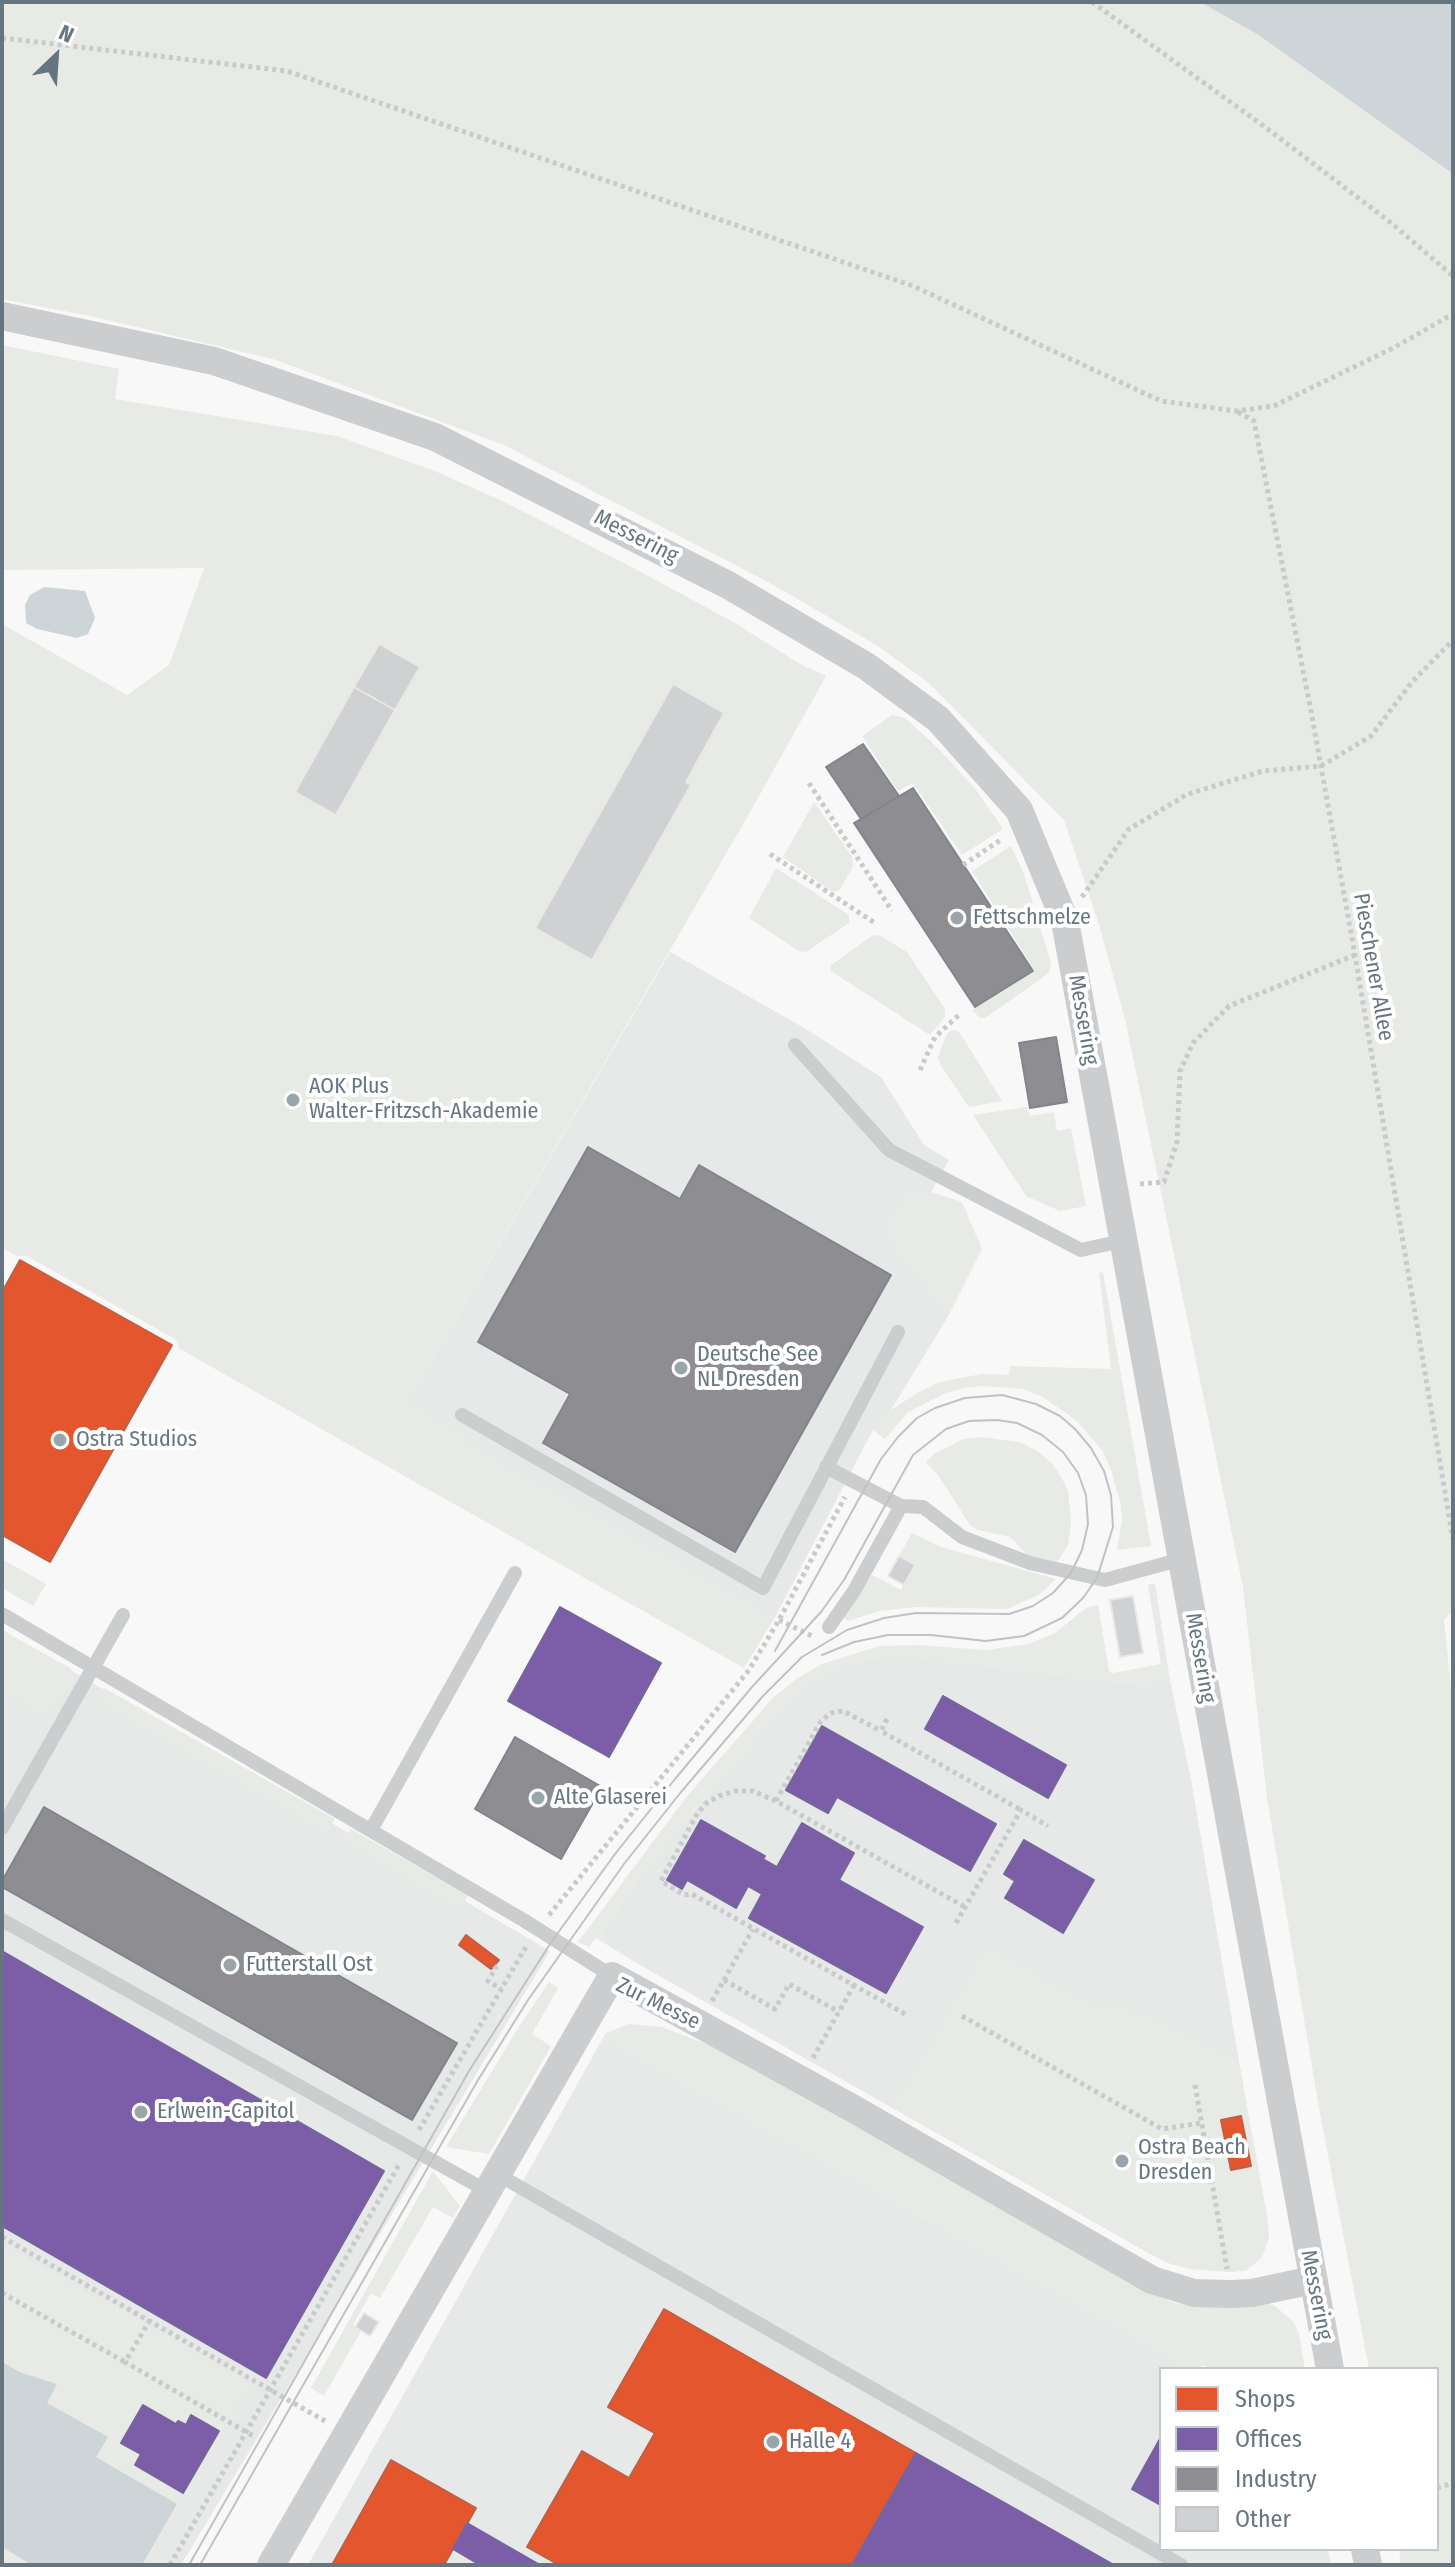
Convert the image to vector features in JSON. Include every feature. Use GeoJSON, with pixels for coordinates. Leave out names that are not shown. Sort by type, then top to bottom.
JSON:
{"type":"FeatureCollection","features":[{"type":"Feature","properties":{"kind":"street","name":"Messering"},"geometry":{"type":"LineString","coordinates":[[2,316],[214,361],[435,437],[728,585],[866,666],[938,719],[1019,810],[1065,921],[1330,2367]]}},
{"type":"Feature","properties":{"kind":"street","name":"Zur Messe"},"geometry":{"type":"LineString","coordinates":[[271,2565],[612,1976],[1152,2280],[1194,2293],[1231,2294],[1252,2293],[1313,2280]]}},
{"type":"Feature","properties":{"kind":"lane"},"geometry":{"type":"LineString","coordinates":[[795,1045],[889,1150],[1081,1250],[1122,1241]]}},
{"type":"Feature","properties":{"kind":"lane"},"geometry":{"type":"LineString","coordinates":[[462,1415],[763,1588],[898,1332]]}},
{"type":"Feature","properties":{"kind":"lane"},"geometry":{"type":"LineString","coordinates":[[826,1467],[901,1506],[923,1507],[962,1537],[1030,1563],[1105,1580],[1182,1559]]}},
{"type":"Feature","properties":{"kind":"lane"},"geometry":{"type":"LineString","coordinates":[[829,1627],[854,1591],[901,1506]]}},
{"type":"Feature","properties":{"kind":"lane"},"geometry":{"type":"LineString","coordinates":[[371,1830],[515,1573]]}},
{"type":"Feature","properties":{"kind":"lane"},"geometry":{"type":"LineString","coordinates":[[2,1614],[371,1830],[612,1976]]}},
{"type":"Feature","properties":{"kind":"lane"},"geometry":{"type":"LineString","coordinates":[[2,1828],[123,1615]]}},
{"type":"Feature","properties":{"kind":"lane"},"geometry":{"type":"LineString","coordinates":[[2,1920],[409,2147],[492,2182],[1181,2565]]}},
{"type":"Feature","properties":{"kind":"path"},"geometry":{"type":"LineString","coordinates":[[1092,2],[1265,127],[1390,222],[1453,276]]}},
{"type":"Feature","properties":{"kind":"path"},"geometry":{"type":"LineString","coordinates":[[2,38],[287,71],[913,286],[1161,401],[1236,411],[1274,406],[1395,347],[1453,314]]}},
{"type":"Feature","properties":{"kind":"path","name":"Pieschener Allee"},"geometry":{"type":"LineString","coordinates":[[1236,411],[1254,421],[1311,711],[1453,1540]]}},
{"type":"Feature","properties":{"kind":"path"},"geometry":{"type":"LineString","coordinates":[[1065,921],[1129,829],[1188,794],[1263,771],[1321,766],[1371,736],[1412,682],[1453,640]]}},
{"type":"Feature","properties":{"kind":"path"},"geometry":{"type":"LineString","coordinates":[[809,783],[892,911]]}},
{"type":"Feature","properties":{"kind":"path"},"geometry":{"type":"LineString","coordinates":[[963,865],[1024,824]]}},
{"type":"Feature","properties":{"kind":"path"},"geometry":{"type":"LineString","coordinates":[[770,854],[875,923]]}},
{"type":"Feature","properties":{"kind":"path"},"geometry":{"type":"LineString","coordinates":[[1113,1187],[1164,1182],[1177,1142],[1180,1071],[1193,1043],[1229,1006],[1355,955]]}},
{"type":"Feature","properties":{"kind":"path"},"geometry":{"type":"LineString","coordinates":[[920,1070],[935,1037],[961,1013]]}},
{"type":"Feature","properties":{"kind":"path"},"geometry":{"type":"LineString","coordinates":[[170,2565],[501,1989],[531,1926],[596,1861],[749,1670],[784,1621],[854,1480]]}},
{"type":"Feature","properties":{"kind":"path"},"geometry":{"type":"LineString","coordinates":[[784,1621],[814,1637],[829,1627]]}},
{"type":"Feature","properties":{"kind":"path"},"geometry":{"type":"LineString","coordinates":[[776,1801],[821,1721],[831,1713],[843,1711],[1048,1826]]}},
{"type":"Feature","properties":{"kind":"path"},"geometry":{"type":"LineString","coordinates":[[881,1731],[887,1719]]}},
{"type":"Feature","properties":{"kind":"path"},"geometry":{"type":"LineString","coordinates":[[905,2014],[692,1894],[684,1895],[661,1881],[696,1816],[705,1804],[735,1791],[753,1791],[965,1907]]}},
{"type":"Feature","properties":{"kind":"path"},"geometry":{"type":"LineString","coordinates":[[956,1923],[1021,1810]]}},
{"type":"Feature","properties":{"kind":"path"},"geometry":{"type":"LineString","coordinates":[[699,2024],[753,1929]]}},
{"type":"Feature","properties":{"kind":"path"},"geometry":{"type":"LineString","coordinates":[[494,1966],[496,1968],[488,1981],[501,1989]]}},
{"type":"Feature","properties":{"kind":"path"},"geometry":{"type":"LineString","coordinates":[[724,1980],[775,2009],[789,1984],[839,2012]]}},
{"type":"Feature","properties":{"kind":"path"},"geometry":{"type":"LineString","coordinates":[[801,2080],[854,1985]]}},
{"type":"Feature","properties":{"kind":"path"},"geometry":{"type":"LineString","coordinates":[[962,2016],[1162,2129],[1201,2123]]}},
{"type":"Feature","properties":{"kind":"path"},"geometry":{"type":"LineString","coordinates":[[1195,2085],[1231,2294]]}},
{"type":"Feature","properties":{"kind":"path"},"geometry":{"type":"LineString","coordinates":[[2,2237],[347,2433]]}},
{"type":"Feature","properties":{"kind":"path"},"geometry":{"type":"LineString","coordinates":[[2,2293],[255,2437]]}},
{"type":"Feature","properties":{"kind":"path"},"geometry":{"type":"LineString","coordinates":[[125,2362],[150,2320]]}},
{"type":"Feature","properties":{"kind":"shaded area"},"geometry":{"type":"Polygon","coordinates":[[[2,2],[1200,2],[1257,34],[1453,174],[1453,1610],[1444,1620],[1453,1706],[1453,2565],[1401,2565],[1399,2551],[1439,2551],[1439,2367],[1369,2367],[1319,2108],[1267,1798],[1243,1587],[1125,1019],[1098,921],[1064,820],[929,683],[878,646],[770,583],[504,445],[273,359],[90,316],[2,299],[2,2]]]}},
{"type":"Feature","properties":{"kind":"shaded area"},"geometry":{"type":"Polygon","coordinates":[[[1200,2],[1453,2],[1453,174],[1257,34],[1200,2]]]}},
{"type":"Feature","properties":{"kind":"shaded area","name":"AOK Plus Walter-Fritzsch-Akademie"},"geometry":{"type":"Polygon","coordinates":[[[2,345],[119,369],[115,399],[337,436],[435,471],[626,564],[826,676],[407,1403],[465,1435],[461,1442],[774,1619],[744,1668],[180,1349],[175,1339],[27,1256],[17,1256],[2,1248],[2,624],[127,695],[169,665],[204,568],[2,570],[2,345]]]}},
{"type":"Feature","properties":{"kind":"shaded area"},"geometry":{"type":"Polygon","coordinates":[[[44,587],[85,591],[95,618],[88,634],[77,638],[37,629],[26,623],[25,605],[30,595],[44,587]]]}},
{"type":"Feature","properties":{"kind":"shaded area"},"geometry":{"type":"Polygon","coordinates":[[[892,715],[905,718],[940,750],[977,791],[1003,829],[962,855],[913,783],[898,791],[862,736],[892,715]]]}},
{"type":"Feature","properties":{"kind":"shaded area"},"geometry":{"type":"Polygon","coordinates":[[[814,802],[852,857],[853,866],[840,890],[833,892],[783,857],[814,802]]]}},
{"type":"Feature","properties":{"kind":"shaded area"},"geometry":{"type":"Polygon","coordinates":[[[1011,846],[1024,874],[1051,963],[1049,972],[1042,978],[985,1018],[980,1018],[972,1010],[1035,971],[972,871],[1011,846]]]}},
{"type":"Feature","properties":{"kind":"shaded area"},"geometry":{"type":"Polygon","coordinates":[[[776,868],[849,915],[849,923],[806,952],[799,951],[749,918],[776,868]]]}},
{"type":"Feature","properties":{"kind":"shaded area"},"geometry":{"type":"Polygon","coordinates":[[[873,935],[881,936],[907,952],[945,1009],[945,1017],[930,1035],[831,971],[831,965],[873,935]]]}},
{"type":"Feature","properties":{"kind":"shaded area"},"geometry":{"type":"Polygon","coordinates":[[[670,952],[801,1026],[881,1077],[924,1145],[949,1160],[931,1192],[908,1194],[887,1228],[898,1249],[949,1315],[891,1410],[873,1430],[774,1619],[461,1442],[464,1435],[407,1403],[670,952]]]}},
{"type":"Feature","properties":{"kind":"shaded area"},"geometry":{"type":"Polygon","coordinates":[[[955,1030],[960,1033],[1002,1101],[969,1107],[941,1066],[938,1057],[943,1043],[948,1032],[955,1030]]]}},
{"type":"Feature","properties":{"kind":"shaded area"},"geometry":{"type":"Polygon","coordinates":[[[1027,1107],[1030,1116],[1054,1112],[1057,1131],[1071,1128],[1086,1206],[1060,1211],[1026,1196],[973,1115],[1027,1107]]]}},
{"type":"Feature","properties":{"kind":"shaded area"},"geometry":{"type":"Polygon","coordinates":[[[931,1192],[962,1202],[982,1249],[949,1315],[898,1249],[887,1228],[908,1194],[931,1192]]]}},
{"type":"Feature","properties":{"kind":"shaded area"},"geometry":{"type":"Polygon","coordinates":[[[1103,1272],[1151,1546],[1117,1550],[1121,1506],[1102,1450],[1077,1421],[1043,1397],[1022,1389],[964,1388],[946,1393],[908,1412],[885,1439],[873,1430],[891,1410],[940,1382],[982,1374],[1009,1375],[1010,1366],[1111,1369],[1099,1273],[1103,1272]]]}},
{"type":"Feature","properties":{"kind":"shaded area"},"geometry":{"type":"Polygon","coordinates":[[[981,1437],[1019,1442],[1036,1450],[1051,1462],[1060,1475],[1068,1490],[1071,1522],[1068,1545],[1057,1562],[1029,1556],[1010,1537],[978,1530],[970,1525],[926,1462],[934,1454],[963,1439],[981,1437]]]}},
{"type":"Feature","properties":{"kind":"shaded area"},"geometry":{"type":"Polygon","coordinates":[[[912,1533],[941,1547],[1056,1579],[1039,1595],[1007,1609],[916,1607],[879,1611],[848,1621],[843,1618],[872,1575],[901,1590],[915,1566],[899,1556],[912,1533]]]}},
{"type":"Feature","properties":{"kind":"shaded area"},"geometry":{"type":"Polygon","coordinates":[[[2,1559],[46,1584],[33,1606],[2,1588],[2,1559]]]}},
{"type":"Feature","properties":{"kind":"shaded area"},"geometry":{"type":"Polygon","coordinates":[[[1155,1583],[1170,1680],[1150,1685],[900,1655],[865,1659],[822,1676],[800,1690],[777,1713],[645,1869],[589,1947],[578,1942],[688,1795],[772,1699],[796,1679],[822,1664],[880,1646],[918,1645],[986,1650],[1029,1644],[1055,1633],[1086,1608],[1098,1605],[1109,1671],[1113,1673],[1161,1664],[1148,1585],[1155,1583]]]}},
{"type":"Feature","properties":{"kind":"shaded area"},"geometry":{"type":"Polygon","coordinates":[[[2,1630],[550,1951],[181,2565],[2,2565],[2,1630]]]}},
{"type":"Feature","properties":{"kind":"shaded area"},"geometry":{"type":"Polygon","coordinates":[[[2,1630],[70,1668],[73,1676],[71,1686],[45,1721],[2,1688],[2,1630]]]}},
{"type":"Feature","properties":{"kind":"shaded area"},"geometry":{"type":"Polygon","coordinates":[[[900,1655],[1149,1685],[1170,1680],[1192,1785],[1269,2237],[1262,2257],[1247,2270],[1191,2269],[1152,2255],[596,1938],[645,1869],[800,1690],[822,1676],[865,1659],[900,1655]]]}},
{"type":"Feature","properties":{"kind":"shaded area"},"geometry":{"type":"Polygon","coordinates":[[[104,1688],[335,1819],[326,1834],[95,1702],[104,1688]]]}},
{"type":"Feature","properties":{"kind":"shaded area"},"geometry":{"type":"Polygon","coordinates":[[[351,1829],[468,1895],[460,1912],[344,1843],[351,1829]]]}},
{"type":"Feature","properties":{"kind":"shaded area","name":"Ostra Beach Dresden"},"geometry":{"type":"Polygon","coordinates":[[[987,1945],[1091,2004],[1132,2009],[1238,2059],[1269,2237],[1262,2257],[1247,2270],[1191,2269],[1171,2264],[892,2107],[987,1945]]]}},
{"type":"Feature","properties":{"kind":"shaded area"},"geometry":{"type":"Polygon","coordinates":[[[549,1982],[558,1988],[532,2034],[551,2046],[489,2154],[446,2147],[520,2025],[549,1982]]]}},
{"type":"Feature","properties":{"kind":"shaded area"},"geometry":{"type":"Polygon","coordinates":[[[629,2024],[662,2027],[709,2045],[928,2165],[1139,2288],[1175,2303],[1196,2307],[1270,2304],[1293,2321],[1299,2334],[1305,2367],[1188,2367],[603,2038],[606,2033],[629,2024]]]}},
{"type":"Feature","properties":{"kind":"shaded area"},"geometry":{"type":"Polygon","coordinates":[[[603,2038],[1188,2367],[1159,2367],[1159,2551],[1328,2551],[1331,2565],[308,2565],[603,2038]]]}},
{"type":"Feature","properties":{"kind":"shaded area"},"geometry":{"type":"Polygon","coordinates":[[[433,2171],[460,2206],[453,2218],[433,2207],[380,2298],[371,2293],[353,2325],[361,2331],[324,2396],[311,2388],[433,2171]]]}},
{"type":"Feature","properties":{"kind":"shaded area"},"geometry":{"type":"Polygon","coordinates":[[[2,2244],[251,2384],[145,2565],[2,2565],[2,2244]],[[192,2416],[186,2425],[178,2421],[121,2443],[141,2454],[135,2465],[183,2492],[192,2416]]]}},
{"type":"Feature","properties":{"kind":"shaded area"},"geometry":{"type":"Polygon","coordinates":[[[2,2362],[22,2373],[57,2384],[47,2403],[108,2437],[96,2457],[177,2504],[142,2565],[32,2565],[2,2547],[2,2362]]]}},
{"type":"Feature","properties":{"kind":"building: Shops","name":"Ostra Studios"},"geometry":{"type":"Polygon","coordinates":[[[20,1260],[172,1345],[50,1562],[2,1535],[2,1292],[20,1260]]]}},
{"type":"Feature","properties":{"kind":"building: Shops"},"geometry":{"type":"Polygon","coordinates":[[[466,1935],[499,1960],[491,1969],[459,1945],[466,1935]]]}},
{"type":"Feature","properties":{"kind":"building: Shops"},"geometry":{"type":"Polygon","coordinates":[[[1241,2116],[1251,2166],[1231,2170],[1221,2120],[1241,2116]]]}},
{"type":"Feature","properties":{"kind":"building: Shops","name":"Halle 4"},"geometry":{"type":"Polygon","coordinates":[[[664,2309],[916,2453],[852,2565],[559,2565],[527,2547],[582,2451],[629,2478],[655,2433],[608,2407],[664,2309]]]}},
{"type":"Feature","properties":{"kind":"building: Shops"},"geometry":{"type":"Polygon","coordinates":[[[391,2460],[476,2508],[453,2549],[444,2565],[332,2565],[391,2460]]]}},
{"type":"Feature","properties":{"kind":"building: Offices"},"geometry":{"type":"Polygon","coordinates":[[[560,1607],[661,1663],[609,1757],[508,1701],[560,1607]]]}},
{"type":"Feature","properties":{"kind":"building: Offices"},"geometry":{"type":"Polygon","coordinates":[[[943,1696],[1066,1765],[1048,1798],[925,1729],[943,1696]]]}},
{"type":"Feature","properties":{"kind":"building: Offices"},"geometry":{"type":"Polygon","coordinates":[[[822,1726],[996,1824],[970,1871],[837,1797],[828,1813],[786,1790],[822,1726]]]}},
{"type":"Feature","properties":{"kind":"building: Offices"},"geometry":{"type":"Polygon","coordinates":[[[701,1820],[765,1856],[763,1859],[777,1867],[802,1823],[854,1853],[839,1880],[923,1927],[886,1993],[749,1918],[762,1894],[748,1886],[736,1908],[687,1880],[682,1889],[667,1880],[701,1820]]]}},
{"type":"Feature","properties":{"kind":"building: Offices"},"geometry":{"type":"Polygon","coordinates":[[[1024,1840],[1094,1880],[1063,1933],[1005,1898],[1015,1881],[1004,1874],[1024,1840]]]}},
{"type":"Feature","properties":{"kind":"building: Offices","name":"Erlwein-Capitol"},"geometry":{"type":"Polygon","coordinates":[[[2,1951],[384,2171],[266,2378],[2,2226],[2,1951]]]}},
{"type":"Feature","properties":{"kind":"building: Offices"},"geometry":{"type":"Polygon","coordinates":[[[143,2405],[176,2424],[178,2421],[186,2425],[191,2415],[219,2431],[183,2493],[135,2465],[141,2454],[121,2443],[143,2405]]]}},
{"type":"Feature","properties":{"kind":"building: Offices"},"geometry":{"type":"Polygon","coordinates":[[[1159,2441],[1159,2504],[1132,2489],[1159,2441]]]}},
{"type":"Feature","properties":{"kind":"building: Offices"},"geometry":{"type":"Polygon","coordinates":[[[916,2453],[1019,2511],[988,2565],[852,2565],[916,2453]]]}},
{"type":"Feature","properties":{"kind":"building: Offices"},"geometry":{"type":"Polygon","coordinates":[[[1019,2511],[1114,2565],[988,2565],[1019,2511]]]}},
{"type":"Feature","properties":{"kind":"building: Offices"},"geometry":{"type":"Polygon","coordinates":[[[467,2523],[540,2565],[480,2565],[453,2549],[467,2523]]]}},
{"type":"Feature","properties":{"kind":"building: Industry"},"geometry":{"type":"Polygon","coordinates":[[[863,744],[899,796],[861,819],[826,767],[863,744]]]}},
{"type":"Feature","properties":{"kind":"building: Industry","name":"Fettschmelze"},"geometry":{"type":"Polygon","coordinates":[[[913,788],[1033,971],[975,1007],[854,823],[913,788]]]}},
{"type":"Feature","properties":{"kind":"building: Industry"},"geometry":{"type":"Polygon","coordinates":[[[1056,1037],[1067,1102],[1030,1108],[1019,1043],[1056,1037]]]}},
{"type":"Feature","properties":{"kind":"building: Industry","name":"Deutsche See NL Dresden"},"geometry":{"type":"Polygon","coordinates":[[[588,1147],[680,1199],[699,1165],[891,1275],[735,1552],[543,1443],[570,1394],[478,1342],[588,1147]]]}},
{"type":"Feature","properties":{"kind":"building: Industry","name":"Alte Glaserei"},"geometry":{"type":"Polygon","coordinates":[[[515,1737],[602,1787],[561,1859],[475,1809],[515,1737]]]}},
{"type":"Feature","properties":{"kind":"building: Industry","name":"Futterstall Ost"},"geometry":{"type":"Polygon","coordinates":[[[44,1807],[457,2043],[412,2120],[2,1887],[2,1881],[44,1807]]]}},
{"type":"Feature","properties":{"kind":"building: Other"},"geometry":{"type":"Polygon","coordinates":[[[379,644],[420,667],[395,710],[354,687],[379,644]]]}},
{"type":"Feature","properties":{"kind":"building: Other"},"geometry":{"type":"Polygon","coordinates":[[[673,684],[724,713],[686,782],[691,785],[592,960],[535,928],[673,684]]]}},
{"type":"Feature","properties":{"kind":"building: Other"},"geometry":{"type":"Polygon","coordinates":[[[354,687],[395,710],[336,815],[295,792],[354,687]]]}},
{"type":"Feature","properties":{"kind":"building: Other"},"geometry":{"type":"Polygon","coordinates":[[[899,1556],[915,1565],[904,1585],[888,1576],[899,1556]]]}},
{"type":"Feature","properties":{"kind":"building: Other"},"geometry":{"type":"Polygon","coordinates":[[[1133,1596],[1143,1653],[1120,1657],[1110,1600],[1133,1596]]]}},
{"type":"Feature","properties":{"kind":"building: Other"},"geometry":{"type":"Polygon","coordinates":[[[364,2313],[379,2322],[370,2336],[355,2327],[364,2313]]]}},
{"type":"Feature","properties":{"kind":"tram line"},"geometry":{"type":"LineString","coordinates":[[775,1651],[881,1459],[917,1418],[965,1398],[1002,1395],[1036,1404],[1060,1416],[1091,1448],[1104,1471],[1111,1495],[1113,1527],[1097,1578],[1083,1598],[1062,1618],[1024,1636],[986,1641],[931,1635],[888,1635],[854,1642],[822,1655]]}},
{"type":"Feature","properties":{"kind":"tram line"},"geometry":{"type":"LineString","coordinates":[[189,2565],[469,2071],[552,1941],[615,1854],[675,1779],[752,1687],[821,1612],[844,1580],[913,1455],[946,1429],[969,1421],[1017,1423],[1042,1435],[1063,1452],[1078,1473],[1086,1495],[1088,1524],[1082,1550],[1071,1573],[1053,1593],[1033,1606],[1009,1614],[916,1613],[884,1618],[847,1630],[802,1657],[763,1696],[624,1864],[528,2000],[478,2080],[200,2565]]}},
{"type":"Feature","properties":{"kind":"place","name":"Fettschmelze"},"geometry":{"type":"Point","coordinates":[957,918]}},
{"type":"Feature","properties":{"kind":"place","name":"AOK Plus Walter-Fritzsch-Akademie"},"geometry":{"type":"Point","coordinates":[293,1100]}},
{"type":"Feature","properties":{"kind":"place","name":"Deutsche See NL Dresden"},"geometry":{"type":"Point","coordinates":[681,1368]}},
{"type":"Feature","properties":{"kind":"place","name":"Ostra Studios"},"geometry":{"type":"Point","coordinates":[60,1440]}},
{"type":"Feature","properties":{"kind":"place","name":"Alte Glaserei"},"geometry":{"type":"Point","coordinates":[538,1798]}},
{"type":"Feature","properties":{"kind":"place","name":"Futterstall Ost"},"geometry":{"type":"Point","coordinates":[230,1965]}},
{"type":"Feature","properties":{"kind":"place","name":"Erlwein-Capitol"},"geometry":{"type":"Point","coordinates":[141,2112]}},
{"type":"Feature","properties":{"kind":"place","name":"Ostra Beach Dresden"},"geometry":{"type":"Point","coordinates":[1122,2161]}},
{"type":"Feature","properties":{"kind":"place","name":"Halle 4"},"geometry":{"type":"Point","coordinates":[773,2442]}}]}
